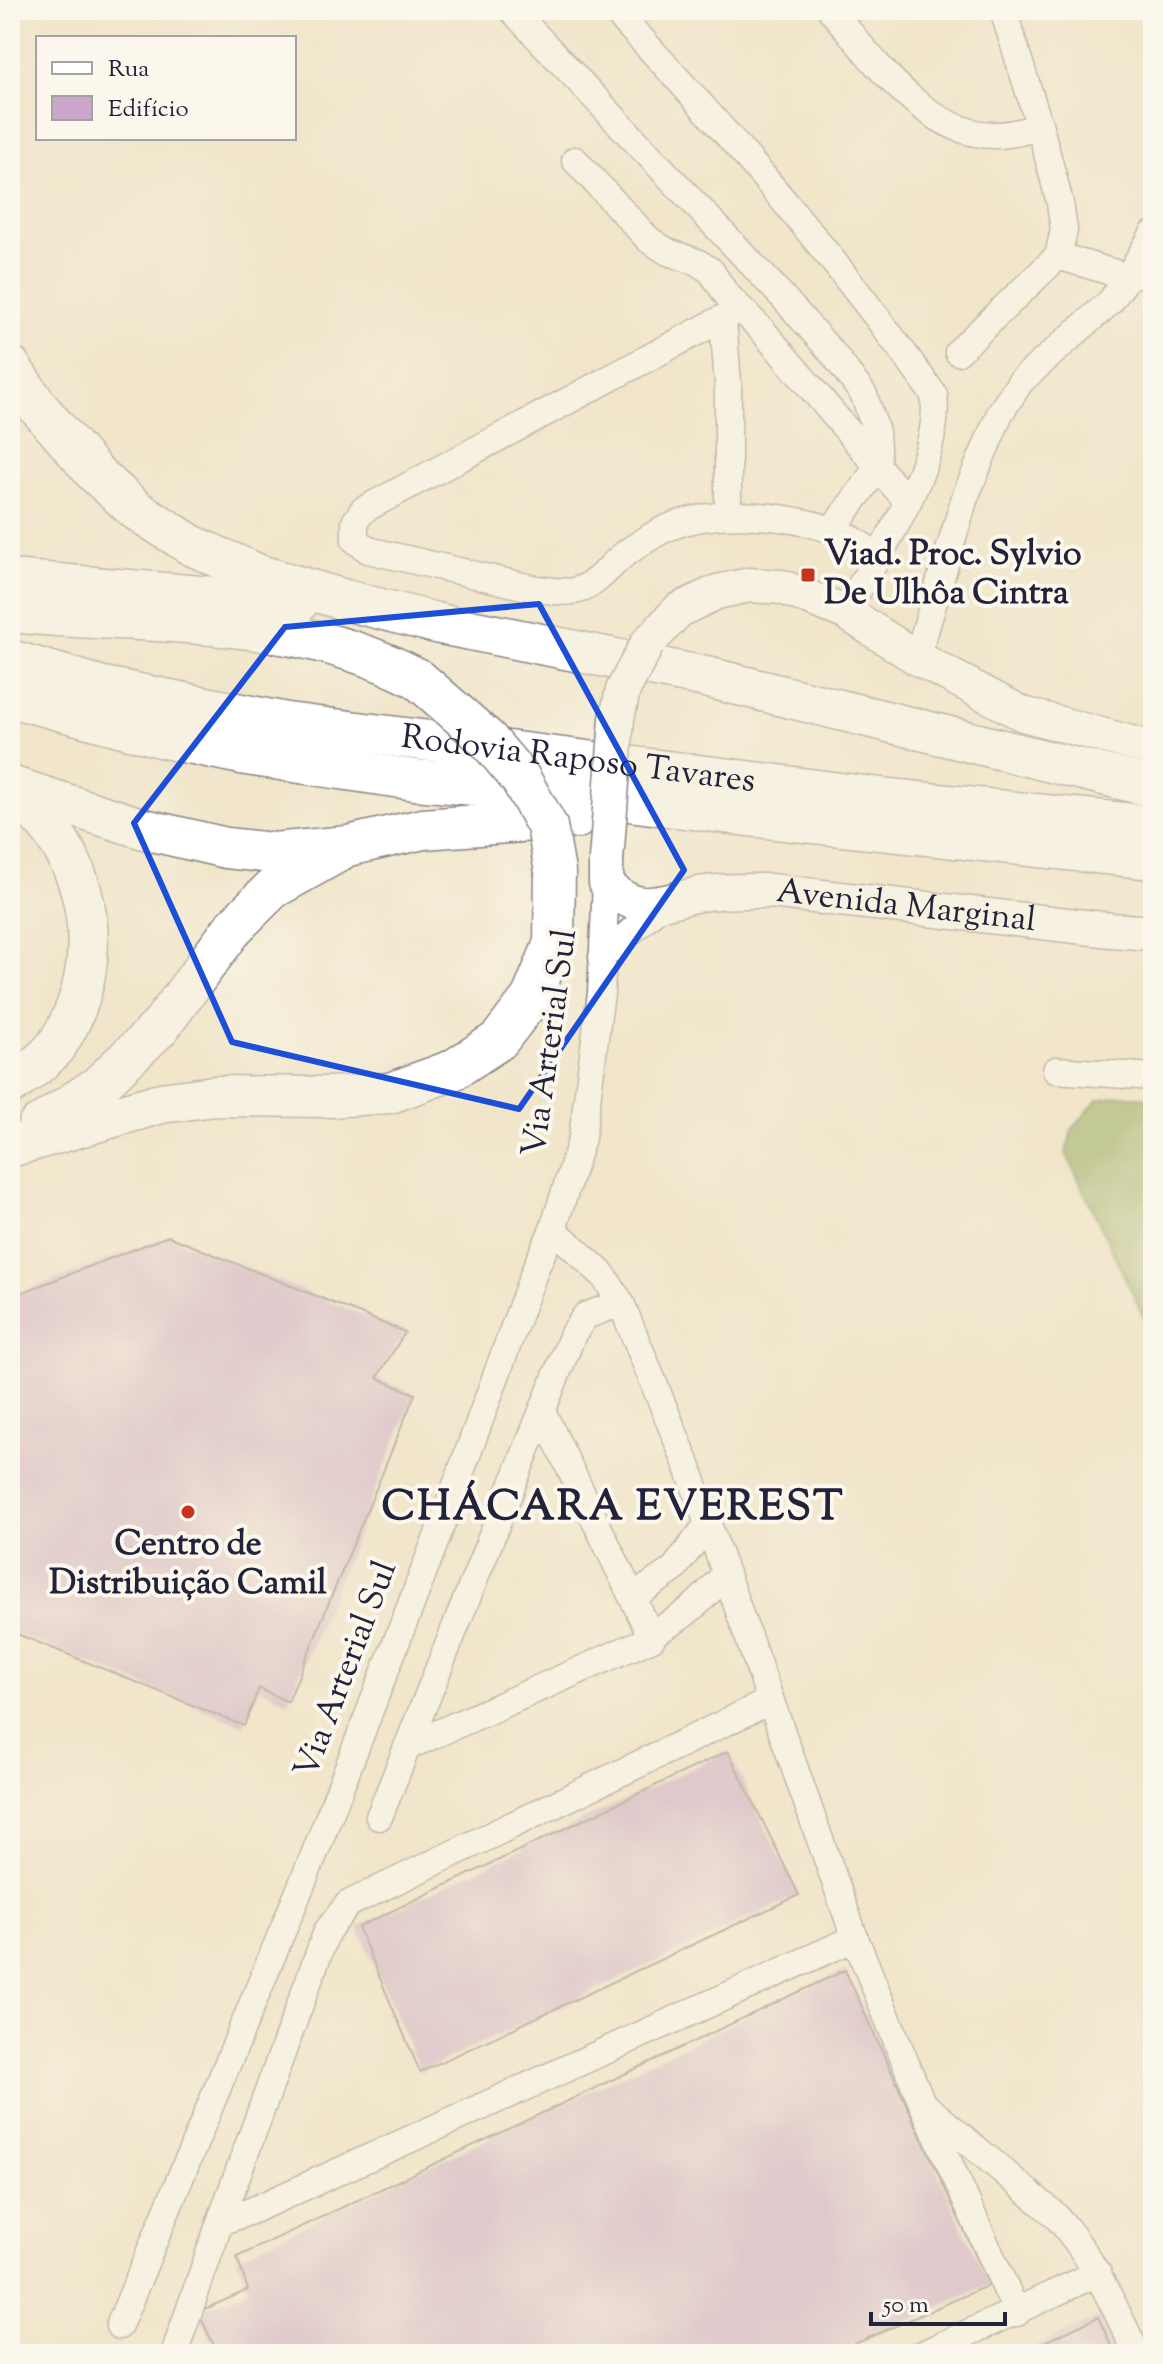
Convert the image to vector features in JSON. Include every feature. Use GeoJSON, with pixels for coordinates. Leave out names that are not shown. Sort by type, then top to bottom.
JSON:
{"type":"FeatureCollection","features":[{"type":"Feature","properties":{"kind":"highway"},"geometry":{"type":"LineString","coordinates":[[10,366],[37,406],[95,473],[136,510],[191,545],[259,575],[440,624]]}},
{"type":"Feature","properties":{"kind":"highway"},"geometry":{"type":"LineString","coordinates":[[10,580],[285,603],[440,624],[706,677],[1153,787]]}},
{"type":"Feature","properties":{"kind":"highway"},"geometry":{"type":"LineString","coordinates":[[10,612],[263,631],[321,641],[373,657],[418,679],[487,739],[520,778],[547,826],[555,872],[554,943],[532,997],[499,1040],[453,1070],[390,1093],[330,1097],[214,1096],[161,1103],[10,1146]]}},
{"type":"Feature","properties":{"kind":"highway","name":"Rodovia Raposo Tavares"},"geometry":{"type":"LineString","coordinates":[[10,660],[99,686],[287,723],[880,798],[1153,826]]}},
{"type":"Feature","properties":{"kind":"highway","name":"Rodovia Raposo Tavares"},"geometry":{"type":"LineString","coordinates":[[10,697],[164,738],[246,755],[415,780],[565,793],[1153,859]]}},
{"type":"Feature","properties":{"kind":"highway"},"geometry":{"type":"LineString","coordinates":[[10,725],[141,747],[246,755]]}},
{"type":"Feature","properties":{"kind":"highway"},"geometry":{"type":"LineString","coordinates":[[10,788],[144,829],[226,848],[273,853],[348,846],[423,829],[564,818],[884,831]]}},
{"type":"Feature","properties":{"kind":"highway"},"geometry":{"type":"LineString","coordinates":[[10,788],[38,813],[59,841],[72,866],[86,907],[88,947],[81,996],[58,1042],[10,1085]]}},
{"type":"Feature","properties":{"kind":"highway"},"geometry":{"type":"LineString","coordinates":[[10,1146],[97,1087],[159,1028],[234,927],[272,889],[348,846]]}},
{"type":"Feature","properties":{"kind":"main road"},"geometry":{"type":"LineString","coordinates":[[606,872],[617,719],[623,690],[647,644],[679,610],[717,592],[749,585],[782,587],[845,612],[917,658],[1023,714],[1153,749]]}},
{"type":"Feature","properties":{"kind":"main road","name":"Avenida Marginal"},"geometry":{"type":"LineString","coordinates":[[606,872],[617,896],[627,901],[661,905],[700,894],[732,890],[770,891],[1153,933]]}},
{"type":"Feature","properties":{"kind":"street"},"geometry":{"type":"LineString","coordinates":[[512,10],[771,284],[835,356],[864,395],[876,432],[878,467],[833,529]]}},
{"type":"Feature","properties":{"kind":"street"},"geometry":{"type":"LineString","coordinates":[[614,10],[705,107],[814,234],[934,395],[937,415],[932,441],[907,501],[845,612]]}},
{"type":"Feature","properties":{"kind":"street"},"geometry":{"type":"LineString","coordinates":[[831,10],[888,77],[922,107],[943,120],[974,132],[996,135],[1040,127]]}},
{"type":"Feature","properties":{"kind":"street"},"geometry":{"type":"LineString","coordinates":[[958,352],[1058,256],[1064,230],[1040,127],[1003,10]]}},
{"type":"Feature","properties":{"kind":"street"},"geometry":{"type":"LineString","coordinates":[[575,160],[649,240],[711,271],[732,314],[728,385],[728,515]]}},
{"type":"Feature","properties":{"kind":"street"},"geometry":{"type":"LineString","coordinates":[[917,658],[965,497],[1000,413],[1021,381],[1141,273],[1153,234]]}},
{"type":"Feature","properties":{"kind":"street"},"geometry":{"type":"LineString","coordinates":[[1058,256],[1141,273]]}},
{"type":"Feature","properties":{"kind":"street"},"geometry":{"type":"LineString","coordinates":[[732,314],[762,330],[907,501]]}},
{"type":"Feature","properties":{"kind":"street"},"geometry":{"type":"LineString","coordinates":[[732,314],[363,510],[355,522],[355,540],[368,550],[505,582],[536,589],[577,591],[593,583],[625,553],[660,532],[728,515],[754,514],[833,529],[878,556]]}},
{"type":"Feature","properties":{"kind":"street","name":"Via Arterial Sul"},"geometry":{"type":"LineString","coordinates":[[119,2326],[316,1850],[553,1229],[582,1138],[601,993],[606,872]]}},
{"type":"Feature","properties":{"kind":"street","name":"Avenida Marginal"},"geometry":{"type":"LineString","coordinates":[[602,957],[661,905]]}},
{"type":"Feature","properties":{"kind":"street"},"geometry":{"type":"LineString","coordinates":[[1056,1070],[1153,1077]]}},
{"type":"Feature","properties":{"kind":"street"},"geometry":{"type":"LineString","coordinates":[[553,1229],[603,1275],[621,1303],[686,1462],[855,1938],[922,2103],[1017,2313]]}},
{"type":"Feature","properties":{"kind":"street"},"geometry":{"type":"LineString","coordinates":[[379,1817],[577,1326],[585,1316],[621,1303]]}},
{"type":"Feature","properties":{"kind":"street"},"geometry":{"type":"LineString","coordinates":[[542,1411],[652,1634]]}},
{"type":"Feature","properties":{"kind":"street"},"geometry":{"type":"LineString","coordinates":[[633,1597],[673,1570],[708,1524]]}},
{"type":"Feature","properties":{"kind":"street"},"geometry":{"type":"LineString","coordinates":[[407,1747],[650,1640],[652,1634],[682,1618],[704,1599],[726,1573]]}},
{"type":"Feature","properties":{"kind":"street"},"geometry":{"type":"LineString","coordinates":[[174,2354],[327,1931],[348,1904],[770,1701]]}},
{"type":"Feature","properties":{"kind":"street"},"geometry":{"type":"LineString","coordinates":[[220,2222],[251,2211],[855,1938]]}},
{"type":"Feature","properties":{"kind":"street"},"geometry":{"type":"LineString","coordinates":[[922,2103],[1069,2230],[1098,2273],[1137,2354]]}},
{"type":"Feature","properties":{"kind":"street"},"geometry":{"type":"LineString","coordinates":[[923,2354],[1098,2273]]}},
{"type":"Feature","properties":{"kind":"highlighted area"},"geometry":{"type":"Polygon","coordinates":[[[539,604],[684,870],[519,1109],[232,1042],[134,823],[285,627],[539,604]]]}},
{"type":"Feature","properties":{"kind":"green space"},"geometry":{"type":"Polygon","coordinates":[[[1123,1095],[1153,1099],[1153,1452],[1148,1452],[1151,1333],[1066,1153],[1072,1130],[1097,1100],[1123,1095]]]}},
{"type":"Feature","properties":{"kind":"building","name":"Centro de Distribuição Camil"},"geometry":{"type":"Polygon","coordinates":[[[168,1236],[405,1332],[377,1378],[415,1394],[288,1702],[259,1688],[244,1726],[10,1631],[10,1312],[18,1294],[168,1236]]]}},
{"type":"Feature","properties":{"kind":"building"},"geometry":{"type":"Polygon","coordinates":[[[728,1751],[799,1895],[420,2072],[358,1927],[728,1751]]]}},
{"type":"Feature","properties":{"kind":"building"},"geometry":{"type":"Polygon","coordinates":[[[845,1970],[989,2285],[832,2354],[218,2354],[198,2312],[248,2290],[237,2257],[845,1970]]]}},
{"type":"Feature","properties":{"kind":"building"},"geometry":{"type":"Polygon","coordinates":[[[1098,2317],[1115,2354],[1019,2354],[1098,2317]]]}},
{"type":"Feature","properties":{"kind":"place","name":"Viad. Proc. Sylvio De Ulhôa Cintra"},"geometry":{"type":"Point","coordinates":[808,575]}},
{"type":"Feature","properties":{"kind":"place","name":"Centro de Distribuição Camil"},"geometry":{"type":"Point","coordinates":[188,1512]}},
{"type":"Feature","properties":{"kind":"district","name":"CHÁCARA EVEREST"},"geometry":{"type":"Point","coordinates":[613,1509]}}]}
